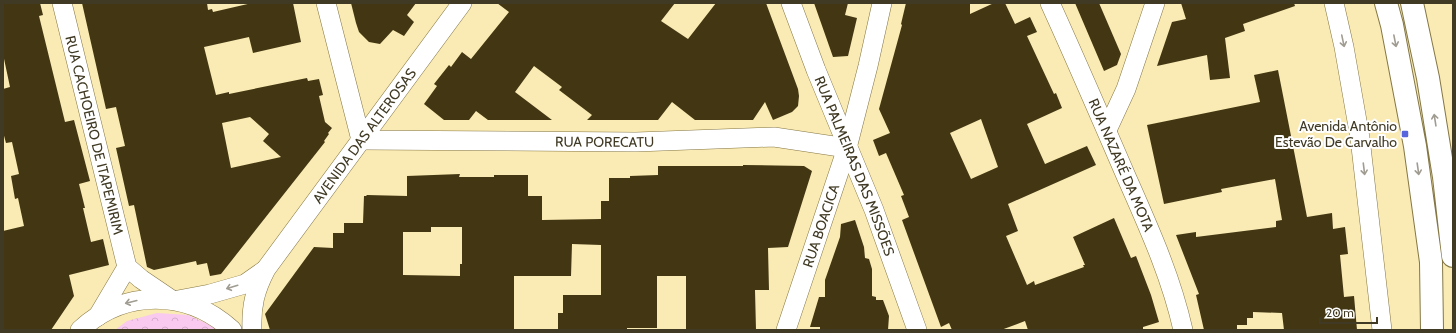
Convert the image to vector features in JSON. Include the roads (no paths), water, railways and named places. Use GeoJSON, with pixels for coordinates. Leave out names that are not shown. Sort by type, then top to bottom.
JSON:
{"type":"FeatureCollection","features":[{"type":"Feature","properties":{"kind":"highway"},"geometry":{"type":"LineString","coordinates":[[1386,3],[1392,25],[1416,153],[1431,262],[1432,330]]}},
{"type":"Feature","properties":{"kind":"highway"},"geometry":{"type":"LineString","coordinates":[[1412,3],[1428,78],[1443,169],[1453,256]]}},
{"type":"Feature","properties":{"kind":"street","name":"RUA CACHOEIRO DE ITAPEMIRIM"},"geometry":{"type":"LineString","coordinates":[[62,3],[127,267]]}},
{"type":"Feature","properties":{"kind":"street"},"geometry":{"type":"LineString","coordinates":[[326,3],[361,140]]}},
{"type":"Feature","properties":{"kind":"street","name":"AVENIDA DAS ALTEROSAS"},"geometry":{"type":"LineString","coordinates":[[252,330],[251,316],[254,298],[258,285],[266,269],[462,3]]}},
{"type":"Feature","properties":{"kind":"street","name":"RUA PALMEIRAS DAS MISSÕES"},"geometry":{"type":"LineString","coordinates":[[792,3],[816,70],[847,148],[874,210],[917,330]]}},
{"type":"Feature","properties":{"kind":"street","name":"RUA BOACICA"},"geometry":{"type":"LineString","coordinates":[[786,330],[847,148],[882,3]]}},
{"type":"Feature","properties":{"kind":"street","name":"RUA NAZARÉ DA MOTA"},"geometry":{"type":"LineString","coordinates":[[1050,3],[1158,249],[1179,312],[1183,330]]}},
{"type":"Feature","properties":{"kind":"street"},"geometry":{"type":"LineString","coordinates":[[1107,130],[1126,89],[1155,3]]}},
{"type":"Feature","properties":{"kind":"street"},"geometry":{"type":"LineString","coordinates":[[1334,3],[1344,47],[1360,138],[1382,330]]}},
{"type":"Feature","properties":{"kind":"street","name":"RUA PORECATU"},"geometry":{"type":"LineString","coordinates":[[361,140],[636,142],[774,137],[847,148]]}},
{"type":"Feature","properties":{"kind":"street"},"geometry":{"type":"LineString","coordinates":[[98,316],[127,267],[141,279],[173,300]]}},
{"type":"Feature","properties":{"kind":"street","name":"AVENIDA DAS ALTEROSAS"},"geometry":{"type":"LineString","coordinates":[[173,300],[210,294],[244,284],[266,269]]}},
{"type":"Feature","properties":{"kind":"street"},"geometry":{"type":"LineString","coordinates":[[80,330],[98,316],[120,305],[138,300],[156,299],[173,300],[192,305],[208,312],[232,330]]}},
{"type":"Feature","properties":{"kind":"place","name":"Avenida Antônio Estevão De Carvalho"},"geometry":{"type":"Point","coordinates":[1405,134]}}]}
